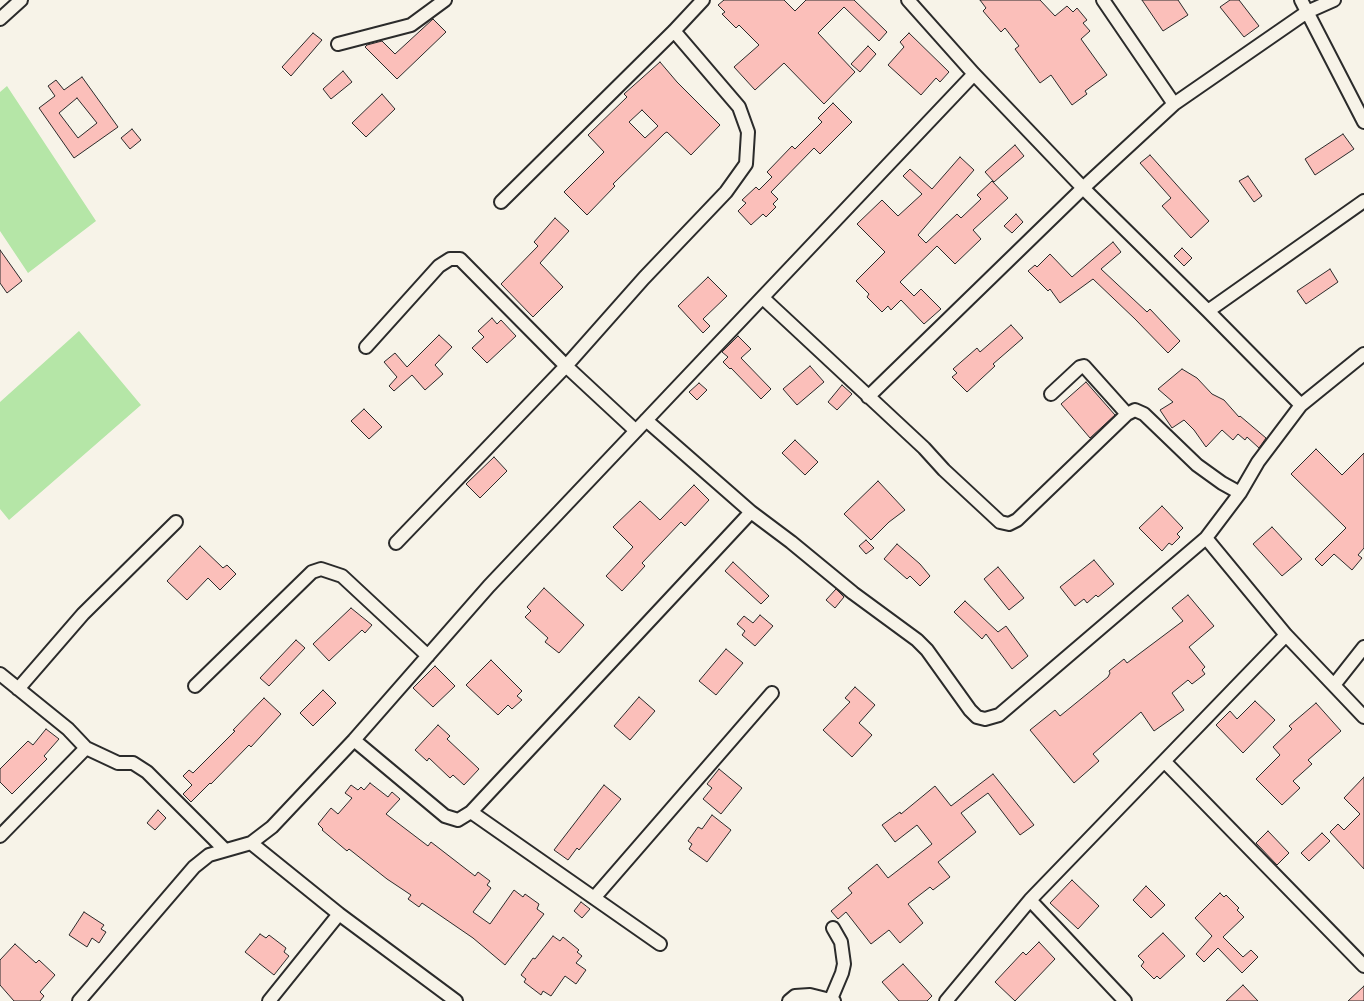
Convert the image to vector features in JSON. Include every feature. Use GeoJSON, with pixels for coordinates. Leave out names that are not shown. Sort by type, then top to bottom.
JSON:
{"type":"FeatureCollection","features":[{"type":"Feature","properties":{"kind":"street"},"geometry":{"type":"LineString","coordinates":[[0,18],[20,0]]}},
{"type":"Feature","properties":{"kind":"street"},"geometry":{"type":"LineString","coordinates":[[338,44],[411,25],[445,0]]}},
{"type":"Feature","properties":{"kind":"street"},"geometry":{"type":"LineString","coordinates":[[501,202],[703,0]]}},
{"type":"Feature","properties":{"kind":"street"},"geometry":{"type":"LineString","coordinates":[[908,0],[974,74],[1083,188],[1301,405]]}},
{"type":"Feature","properties":{"kind":"street"},"geometry":{"type":"LineString","coordinates":[[1103,0],[1174,104]]}},
{"type":"Feature","properties":{"kind":"street"},"geometry":{"type":"LineString","coordinates":[[1301,0],[1364,122]]}},
{"type":"Feature","properties":{"kind":"street"},"geometry":{"type":"LineString","coordinates":[[868,397],[1083,188],[1174,104],[1307,12],[1334,0]]}},
{"type":"Feature","properties":{"kind":"street"},"geometry":{"type":"LineString","coordinates":[[396,543],[566,366],[644,278],[726,192],[746,164],[748,132],[740,108],[674,31]]}},
{"type":"Feature","properties":{"kind":"street"},"geometry":{"type":"LineString","coordinates":[[79,1001],[194,867],[209,855],[251,843],[272,827],[354,740],[488,586],[974,74]]}},
{"type":"Feature","properties":{"kind":"street"},"geometry":{"type":"LineString","coordinates":[[1208,311],[1364,201]]}},
{"type":"Feature","properties":{"kind":"street"},"geometry":{"type":"LineString","coordinates":[[366,347],[439,266],[450,259],[460,259],[566,366],[636,431]]}},
{"type":"Feature","properties":{"kind":"street"},"geometry":{"type":"LineString","coordinates":[[763,298],[924,448],[944,470],[1000,522],[1009,524],[1017,520],[1127,414],[1135,410],[1144,414],[1197,464],[1222,483],[1240,493]]}},
{"type":"Feature","properties":{"kind":"street"},"geometry":{"type":"LineString","coordinates":[[646,420],[751,512],[853,593],[917,640],[927,650],[970,710],[977,717],[985,719],[999,715],[1206,538],[1240,493],[1258,462],[1301,405],[1364,354]]}},
{"type":"Feature","properties":{"kind":"street"},"geometry":{"type":"LineString","coordinates":[[1051,394],[1080,367],[1084,366],[1127,414]]}},
{"type":"Feature","properties":{"kind":"street"},"geometry":{"type":"LineString","coordinates":[[354,740],[445,816],[458,820],[471,812],[751,512]]}},
{"type":"Feature","properties":{"kind":"street"},"geometry":{"type":"LineString","coordinates":[[18,689],[83,614],[176,522]]}},
{"type":"Feature","properties":{"kind":"street"},"geometry":{"type":"LineString","coordinates":[[1206,538],[1286,635],[1364,717]]}},
{"type":"Feature","properties":{"kind":"street"},"geometry":{"type":"LineString","coordinates":[[195,686],[312,572],[321,569],[342,576],[428,656]]}},
{"type":"Feature","properties":{"kind":"street"},"geometry":{"type":"LineString","coordinates":[[946,1001],[1030,900],[1286,635]]}},
{"type":"Feature","properties":{"kind":"street"},"geometry":{"type":"LineString","coordinates":[[1334,685],[1364,647]]}},
{"type":"Feature","properties":{"kind":"street"},"geometry":{"type":"LineString","coordinates":[[0,674],[68,728],[86,748],[118,763],[133,763],[147,772],[224,850]]}},
{"type":"Feature","properties":{"kind":"street"},"geometry":{"type":"LineString","coordinates":[[594,898],[772,693]]}},
{"type":"Feature","properties":{"kind":"street"},"geometry":{"type":"LineString","coordinates":[[0,836],[86,748]]}},
{"type":"Feature","properties":{"kind":"street"},"geometry":{"type":"LineString","coordinates":[[1165,762],[1364,966]]}},
{"type":"Feature","properties":{"kind":"street"},"geometry":{"type":"LineString","coordinates":[[471,812],[660,944]]}},
{"type":"Feature","properties":{"kind":"street"},"geometry":{"type":"LineString","coordinates":[[251,843],[339,914],[456,1001]]}},
{"type":"Feature","properties":{"kind":"street"},"geometry":{"type":"LineString","coordinates":[[1030,900],[1125,1001]]}},
{"type":"Feature","properties":{"kind":"street"},"geometry":{"type":"LineString","coordinates":[[268,1001],[339,914]]}},
{"type":"Feature","properties":{"kind":"street"},"geometry":{"type":"LineString","coordinates":[[788,1001],[795,996],[810,995],[832,1000],[844,964],[841,942],[833,928]]}},
{"type":"Feature","properties":{"kind":"green space"},"geometry":{"type":"Polygon","coordinates":[[[7,86],[96,221],[28,273],[0,231],[0,92],[7,86]]]}},
{"type":"Feature","properties":{"kind":"green space"},"geometry":{"type":"Polygon","coordinates":[[[79,331],[141,405],[9,520],[0,509],[0,402],[79,331]]]}},
{"type":"Feature","properties":{"kind":"building"},"geometry":{"type":"Polygon","coordinates":[[[724,0],[784,0],[795,11],[806,0],[854,0],[887,32],[879,41],[844,7],[818,33],[855,72],[824,104],[784,63],[755,90],[734,67],[759,45],[739,25],[736,28],[722,14],[725,12],[718,5],[724,0]]]}},
{"type":"Feature","properties":{"kind":"building"},"geometry":{"type":"Polygon","coordinates":[[[980,0],[1040,0],[1055,16],[1067,6],[1073,12],[1077,8],[1087,20],[1083,23],[1090,31],[1081,39],[1107,75],[1085,91],[1087,94],[1072,105],[1051,75],[1040,83],[1015,49],[1019,46],[1005,28],[1001,32],[983,11],[986,8],[980,0]]]}},
{"type":"Feature","properties":{"kind":"building"},"geometry":{"type":"Polygon","coordinates":[[[1142,0],[1178,0],[1188,15],[1163,31],[1142,0]]]}},
{"type":"Feature","properties":{"kind":"building"},"geometry":{"type":"Polygon","coordinates":[[[1230,0],[1239,0],[1259,26],[1244,37],[1220,7],[1230,0]]]}},
{"type":"Feature","properties":{"kind":"building"},"geometry":{"type":"Polygon","coordinates":[[[433,19],[446,32],[397,79],[365,47],[382,41],[395,54],[433,19]]]}},
{"type":"Feature","properties":{"kind":"building"},"geometry":{"type":"Polygon","coordinates":[[[313,33],[322,40],[291,76],[282,67],[313,33]]]}},
{"type":"Feature","properties":{"kind":"building"},"geometry":{"type":"Polygon","coordinates":[[[909,33],[949,72],[940,82],[936,78],[921,95],[888,65],[904,47],[900,42],[909,33]]]}},
{"type":"Feature","properties":{"kind":"building"},"geometry":{"type":"Polygon","coordinates":[[[868,46],[876,54],[860,72],[851,64],[868,46]]]}},
{"type":"Feature","properties":{"kind":"building"},"geometry":{"type":"Polygon","coordinates":[[[660,62],[720,125],[691,155],[667,132],[665,133],[613,184],[615,186],[587,215],[564,192],[604,152],[588,135],[627,97],[624,94],[660,62]],[[642,110],[629,122],[645,138],[658,126],[642,110]]]}},
{"type":"Feature","properties":{"kind":"building"},"geometry":{"type":"Polygon","coordinates":[[[343,71],[352,82],[331,99],[323,89],[343,71]]]}},
{"type":"Feature","properties":{"kind":"building"},"geometry":{"type":"Polygon","coordinates":[[[82,77],[118,127],[74,158],[39,108],[55,96],[48,86],[56,80],[64,90],[82,77]],[[77,98],[59,113],[78,138],[97,123],[77,98]]]}},
{"type":"Feature","properties":{"kind":"building"},"geometry":{"type":"Polygon","coordinates":[[[382,94],[395,109],[366,137],[352,123],[382,94]]]}},
{"type":"Feature","properties":{"kind":"building"},"geometry":{"type":"Polygon","coordinates":[[[833,103],[852,122],[820,154],[814,148],[771,192],[778,199],[773,204],[776,207],[766,217],[763,214],[751,225],[738,211],[746,203],[742,200],[756,187],[759,190],[772,177],[767,172],[792,146],[795,149],[822,122],[818,118],[833,103]]]}},
{"type":"Feature","properties":{"kind":"building"},"geometry":{"type":"Polygon","coordinates":[[[132,129],[141,140],[130,149],[121,138],[132,129]]]}},
{"type":"Feature","properties":{"kind":"building"},"geometry":{"type":"Polygon","coordinates":[[[1343,134],[1354,149],[1315,175],[1305,159],[1343,134]]]}},
{"type":"Feature","properties":{"kind":"building"},"geometry":{"type":"Polygon","coordinates":[[[1015,145],[1024,156],[994,182],[985,172],[1015,145]]]}},
{"type":"Feature","properties":{"kind":"building"},"geometry":{"type":"Polygon","coordinates":[[[1150,155],[1209,221],[1191,238],[1162,206],[1171,198],[1140,163],[1150,155]]]}},
{"type":"Feature","properties":{"kind":"building"},"geometry":{"type":"Polygon","coordinates":[[[960,157],[974,170],[918,235],[926,243],[957,214],[961,218],[981,199],[977,195],[992,181],[1008,198],[973,230],[981,239],[955,264],[937,246],[900,282],[914,296],[921,289],[941,309],[924,324],[901,300],[891,310],[888,306],[882,312],[867,297],[869,294],[856,281],[885,252],[857,224],[882,200],[898,216],[922,194],[903,176],[910,169],[932,189],[960,157]]]}},
{"type":"Feature","properties":{"kind":"building"},"geometry":{"type":"Polygon","coordinates":[[[1248,176],[1262,196],[1254,202],[1239,181],[1248,176]]]}},
{"type":"Feature","properties":{"kind":"building"},"geometry":{"type":"Polygon","coordinates":[[[1016,214],[1023,222],[1012,233],[1004,226],[1016,214]]]}},
{"type":"Feature","properties":{"kind":"building"},"geometry":{"type":"Polygon","coordinates":[[[555,218],[569,231],[540,263],[563,287],[533,317],[501,284],[538,246],[534,242],[555,218]]]}},
{"type":"Feature","properties":{"kind":"building"},"geometry":{"type":"Polygon","coordinates":[[[1113,242],[1121,252],[1101,269],[1147,312],[1150,309],[1180,341],[1168,353],[1093,279],[1060,303],[1050,289],[1048,291],[1028,271],[1035,265],[1037,267],[1050,254],[1072,277],[1113,242]]]}},
{"type":"Feature","properties":{"kind":"building"},"geometry":{"type":"Polygon","coordinates":[[[1182,248],[1192,258],[1184,266],[1174,256],[1182,248]]]}},
{"type":"Feature","properties":{"kind":"building"},"geometry":{"type":"Polygon","coordinates":[[[0,250],[22,281],[7,293],[0,283],[0,250]]]}},
{"type":"Feature","properties":{"kind":"building"},"geometry":{"type":"Polygon","coordinates":[[[1330,269],[1338,282],[1306,304],[1297,291],[1330,269]]]}},
{"type":"Feature","properties":{"kind":"building"},"geometry":{"type":"Polygon","coordinates":[[[708,277],[727,296],[703,319],[710,326],[703,333],[678,306],[708,277]]]}},
{"type":"Feature","properties":{"kind":"building"},"geometry":{"type":"Polygon","coordinates":[[[492,318],[497,324],[501,320],[516,336],[487,363],[472,348],[484,337],[478,331],[492,318]]]}},
{"type":"Feature","properties":{"kind":"building"},"geometry":{"type":"Polygon","coordinates":[[[1011,325],[1023,338],[993,364],[995,366],[967,392],[952,377],[957,373],[953,369],[977,348],[980,352],[1011,325]]]}},
{"type":"Feature","properties":{"kind":"building"},"geometry":{"type":"Polygon","coordinates":[[[439,335],[452,347],[435,365],[443,374],[425,390],[412,375],[394,391],[389,386],[397,377],[384,362],[395,353],[407,367],[439,335]]]}},
{"type":"Feature","properties":{"kind":"building"},"geometry":{"type":"Polygon","coordinates":[[[738,336],[751,349],[741,358],[771,389],[761,399],[723,362],[728,357],[722,352],[738,336]]]}},
{"type":"Feature","properties":{"kind":"building"},"geometry":{"type":"Polygon","coordinates":[[[810,366],[824,382],[797,405],[783,389],[810,366]]]}},
{"type":"Feature","properties":{"kind":"building"},"geometry":{"type":"Polygon","coordinates":[[[1182,369],[1197,378],[1212,394],[1224,400],[1239,417],[1266,438],[1259,448],[1247,437],[1245,440],[1238,434],[1233,440],[1222,430],[1206,447],[1184,420],[1172,428],[1160,410],[1173,402],[1158,389],[1182,369]]]}},
{"type":"Feature","properties":{"kind":"building"},"geometry":{"type":"Polygon","coordinates":[[[1086,382],[1115,415],[1090,438],[1061,404],[1086,382]]]}},
{"type":"Feature","properties":{"kind":"building"},"geometry":{"type":"Polygon","coordinates":[[[699,383],[707,390],[697,400],[689,392],[699,383]]]}},
{"type":"Feature","properties":{"kind":"building"},"geometry":{"type":"Polygon","coordinates":[[[842,385],[852,394],[837,410],[828,402],[842,385]]]}},
{"type":"Feature","properties":{"kind":"building"},"geometry":{"type":"Polygon","coordinates":[[[364,409],[382,427],[369,439],[351,421],[364,409]]]}},
{"type":"Feature","properties":{"kind":"building"},"geometry":{"type":"Polygon","coordinates":[[[795,440],[818,462],[805,475],[782,453],[795,440]]]}},
{"type":"Feature","properties":{"kind":"building"},"geometry":{"type":"Polygon","coordinates":[[[1316,449],[1342,475],[1364,453],[1364,548],[1358,555],[1362,558],[1352,570],[1334,554],[1322,566],[1315,559],[1346,528],[1291,474],[1316,449]]]}},
{"type":"Feature","properties":{"kind":"building"},"geometry":{"type":"Polygon","coordinates":[[[494,457],[507,471],[480,498],[466,484],[494,457]]]}},
{"type":"Feature","properties":{"kind":"building"},"geometry":{"type":"Polygon","coordinates":[[[878,481],[905,510],[889,522],[871,540],[844,514],[878,481]]]}},
{"type":"Feature","properties":{"kind":"building"},"geometry":{"type":"Polygon","coordinates":[[[694,485],[709,500],[685,526],[681,522],[642,563],[645,566],[622,591],[606,576],[633,547],[613,527],[640,501],[660,520],[694,485]]]}},
{"type":"Feature","properties":{"kind":"building"},"geometry":{"type":"Polygon","coordinates":[[[1162,506],[1183,528],[1177,534],[1180,537],[1172,545],[1169,543],[1162,551],[1139,528],[1162,506]]]}},
{"type":"Feature","properties":{"kind":"building"},"geometry":{"type":"Polygon","coordinates":[[[1272,527],[1302,559],[1282,576],[1253,544],[1272,527]]]}},
{"type":"Feature","properties":{"kind":"building"},"geometry":{"type":"Polygon","coordinates":[[[866,540],[874,548],[866,554],[859,546],[866,540]]]}},
{"type":"Feature","properties":{"kind":"building"},"geometry":{"type":"Polygon","coordinates":[[[897,544],[920,564],[930,576],[920,586],[910,576],[907,579],[884,559],[897,544]]]}},
{"type":"Feature","properties":{"kind":"building"},"geometry":{"type":"Polygon","coordinates":[[[200,546],[223,568],[227,565],[236,574],[220,590],[208,578],[187,600],[167,581],[200,546]]]}},
{"type":"Feature","properties":{"kind":"building"},"geometry":{"type":"Polygon","coordinates":[[[1094,560],[1114,584],[1098,597],[1096,595],[1087,603],[1084,599],[1075,606],[1060,587],[1094,560]]]}},
{"type":"Feature","properties":{"kind":"building"},"geometry":{"type":"Polygon","coordinates":[[[733,562],[769,596],[761,604],[725,571],[733,562]]]}},
{"type":"Feature","properties":{"kind":"building"},"geometry":{"type":"Polygon","coordinates":[[[998,567],[1024,598],[1009,610],[984,579],[998,567]]]}},
{"type":"Feature","properties":{"kind":"building"},"geometry":{"type":"Polygon","coordinates":[[[544,588],[584,625],[559,653],[545,642],[548,638],[525,617],[531,611],[527,607],[544,588]]]}},
{"type":"Feature","properties":{"kind":"building"},"geometry":{"type":"Polygon","coordinates":[[[836,589],[844,597],[835,608],[826,600],[836,589]]]}},
{"type":"Feature","properties":{"kind":"building"},"geometry":{"type":"Polygon","coordinates":[[[1188,595],[1214,626],[1189,647],[1205,667],[1202,670],[1205,674],[1192,684],[1188,680],[1172,693],[1184,710],[1154,731],[1141,712],[1093,754],[1099,761],[1074,783],[1030,730],[1055,710],[1060,716],[1108,677],[1109,671],[1124,659],[1127,663],[1183,621],[1172,608],[1188,595]]]}},
{"type":"Feature","properties":{"kind":"building"},"geometry":{"type":"Polygon","coordinates":[[[965,601],[998,632],[1006,626],[1028,656],[1012,669],[986,634],[982,639],[954,612],[965,601]]]}},
{"type":"Feature","properties":{"kind":"building"},"geometry":{"type":"Polygon","coordinates":[[[351,608],[372,625],[365,633],[362,630],[329,661],[313,644],[351,608]]]}},
{"type":"Feature","properties":{"kind":"building"},"geometry":{"type":"Polygon","coordinates":[[[760,615],[773,626],[755,646],[742,635],[745,631],[737,624],[744,616],[753,623],[760,615]]]}},
{"type":"Feature","properties":{"kind":"building"},"geometry":{"type":"Polygon","coordinates":[[[296,640],[305,648],[269,686],[260,678],[296,640]]]}},
{"type":"Feature","properties":{"kind":"building"},"geometry":{"type":"Polygon","coordinates":[[[726,649],[743,663],[716,695],[699,681],[726,649]]]}},
{"type":"Feature","properties":{"kind":"building"},"geometry":{"type":"Polygon","coordinates":[[[491,660],[522,691],[517,696],[522,700],[512,709],[508,705],[498,715],[466,685],[491,660]]]}},
{"type":"Feature","properties":{"kind":"building"},"geometry":{"type":"Polygon","coordinates":[[[435,666],[455,686],[433,707],[413,688],[435,666]]]}},
{"type":"Feature","properties":{"kind":"building"},"geometry":{"type":"Polygon","coordinates":[[[855,687],[875,705],[859,723],[872,735],[852,757],[823,730],[850,702],[845,698],[855,687]]]}},
{"type":"Feature","properties":{"kind":"building"},"geometry":{"type":"Polygon","coordinates":[[[323,690],[336,703],[313,726],[300,713],[323,690]]]}},
{"type":"Feature","properties":{"kind":"building"},"geometry":{"type":"Polygon","coordinates":[[[639,697],[655,711],[630,740],[614,726],[639,697]]]}},
{"type":"Feature","properties":{"kind":"building"},"geometry":{"type":"Polygon","coordinates":[[[264,698],[281,714],[251,747],[249,745],[191,802],[183,794],[192,785],[183,776],[189,770],[193,773],[235,731],[233,730],[264,698]]]}},
{"type":"Feature","properties":{"kind":"building"},"geometry":{"type":"Polygon","coordinates":[[[1255,701],[1275,720],[1243,753],[1216,725],[1230,711],[1237,719],[1255,701]]]}},
{"type":"Feature","properties":{"kind":"building"},"geometry":{"type":"Polygon","coordinates":[[[1316,703],[1341,731],[1308,760],[1312,764],[1293,781],[1300,788],[1282,805],[1256,779],[1280,755],[1273,747],[1292,729],[1289,726],[1316,703]]]}},
{"type":"Feature","properties":{"kind":"building"},"geometry":{"type":"Polygon","coordinates":[[[438,725],[450,736],[447,739],[479,769],[464,785],[453,775],[450,778],[429,758],[427,761],[415,750],[438,725]]]}},
{"type":"Feature","properties":{"kind":"building"},"geometry":{"type":"Polygon","coordinates":[[[46,729],[59,739],[44,756],[47,759],[12,794],[0,782],[0,769],[28,741],[33,745],[46,729]]]}},
{"type":"Feature","properties":{"kind":"building"},"geometry":{"type":"Polygon","coordinates":[[[719,769],[742,788],[721,814],[703,799],[712,788],[707,784],[719,769]]]}},
{"type":"Feature","properties":{"kind":"building"},"geometry":{"type":"Polygon","coordinates":[[[993,774],[1034,825],[1020,835],[988,793],[961,813],[976,832],[938,862],[950,877],[933,890],[930,887],[908,904],[923,923],[900,943],[889,930],[871,944],[846,912],[838,919],[831,911],[852,893],[848,888],[877,864],[888,878],[932,844],[917,825],[895,842],[882,825],[900,812],[901,814],[935,786],[951,806],[993,774]]]}},
{"type":"Feature","properties":{"kind":"building"},"geometry":{"type":"Polygon","coordinates":[[[1364,777],[1364,869],[1330,832],[1338,824],[1344,830],[1360,814],[1344,798],[1364,777]]]}},
{"type":"Feature","properties":{"kind":"building"},"geometry":{"type":"Polygon","coordinates":[[[370,783],[388,797],[392,792],[400,799],[386,814],[428,846],[431,842],[475,876],[478,872],[490,881],[487,885],[491,888],[473,912],[490,924],[514,890],[523,897],[525,894],[539,904],[537,909],[544,914],[505,965],[473,938],[422,903],[419,907],[408,899],[411,895],[349,849],[347,851],[322,830],[318,824],[331,808],[338,814],[352,798],[345,793],[351,785],[358,790],[361,787],[364,790],[370,783]]]}},
{"type":"Feature","properties":{"kind":"building"},"geometry":{"type":"Polygon","coordinates":[[[604,785],[621,799],[579,850],[577,848],[568,860],[554,850],[604,785]]]}},
{"type":"Feature","properties":{"kind":"building"},"geometry":{"type":"Polygon","coordinates":[[[158,810],[166,818],[155,830],[147,823],[158,810]]]}},
{"type":"Feature","properties":{"kind":"building"},"geometry":{"type":"Polygon","coordinates":[[[712,815],[731,830],[707,862],[689,849],[692,844],[688,841],[698,827],[702,829],[712,815]]]}},
{"type":"Feature","properties":{"kind":"building"},"geometry":{"type":"Polygon","coordinates":[[[1268,831],[1289,853],[1277,865],[1256,843],[1268,831]]]}},
{"type":"Feature","properties":{"kind":"building"},"geometry":{"type":"Polygon","coordinates":[[[1322,833],[1330,841],[1309,861],[1301,853],[1322,833]]]}},
{"type":"Feature","properties":{"kind":"building"},"geometry":{"type":"Polygon","coordinates":[[[1072,880],[1099,906],[1078,929],[1050,903],[1072,880]]]}},
{"type":"Feature","properties":{"kind":"building"},"geometry":{"type":"Polygon","coordinates":[[[1146,886],[1165,905],[1151,918],[1133,900],[1146,886]]]}},
{"type":"Feature","properties":{"kind":"building"},"geometry":{"type":"Polygon","coordinates":[[[1220,893],[1224,897],[1226,895],[1239,908],[1237,910],[1244,917],[1223,937],[1243,957],[1251,950],[1258,957],[1242,973],[1218,948],[1204,962],[1196,954],[1212,936],[1195,918],[1220,893]]]}},
{"type":"Feature","properties":{"kind":"building"},"geometry":{"type":"Polygon","coordinates":[[[581,902],[590,909],[582,918],[574,911],[581,902]]]}},
{"type":"Feature","properties":{"kind":"building"},"geometry":{"type":"Polygon","coordinates":[[[84,912],[104,925],[101,929],[106,932],[99,943],[92,938],[87,947],[69,935],[84,912]]]}},
{"type":"Feature","properties":{"kind":"building"},"geometry":{"type":"Polygon","coordinates":[[[1163,933],[1185,956],[1160,979],[1157,976],[1154,979],[1141,966],[1144,962],[1138,956],[1163,933]]]}},
{"type":"Feature","properties":{"kind":"building"},"geometry":{"type":"Polygon","coordinates":[[[260,934],[266,938],[269,935],[286,948],[284,952],[289,956],[274,975],[245,952],[260,934]]]}},
{"type":"Feature","properties":{"kind":"building"},"geometry":{"type":"Polygon","coordinates":[[[553,936],[560,941],[563,937],[579,950],[577,952],[582,956],[576,963],[586,970],[576,984],[565,976],[551,996],[543,991],[541,995],[524,982],[526,979],[521,975],[533,958],[535,959],[553,936]]]}},
{"type":"Feature","properties":{"kind":"building"},"geometry":{"type":"Polygon","coordinates":[[[1039,942],[1055,959],[1015,1001],[995,982],[1023,952],[1026,955],[1039,942]]]}},
{"type":"Feature","properties":{"kind":"building"},"geometry":{"type":"Polygon","coordinates":[[[15,944],[36,963],[39,960],[55,975],[40,992],[44,996],[40,1001],[14,1001],[0,985],[0,960],[15,944]]]}},
{"type":"Feature","properties":{"kind":"building"},"geometry":{"type":"Polygon","coordinates":[[[903,964],[932,996],[927,1001],[899,1001],[882,982],[903,964]]]}},
{"type":"Feature","properties":{"kind":"building"},"geometry":{"type":"Polygon","coordinates":[[[1243,985],[1258,1001],[1226,1001],[1243,985]]]}},
{"type":"Feature","properties":{"kind":"building"},"geometry":{"type":"Polygon","coordinates":[[[1364,986],[1364,1001],[1348,1001],[1364,986]]]}}]}
